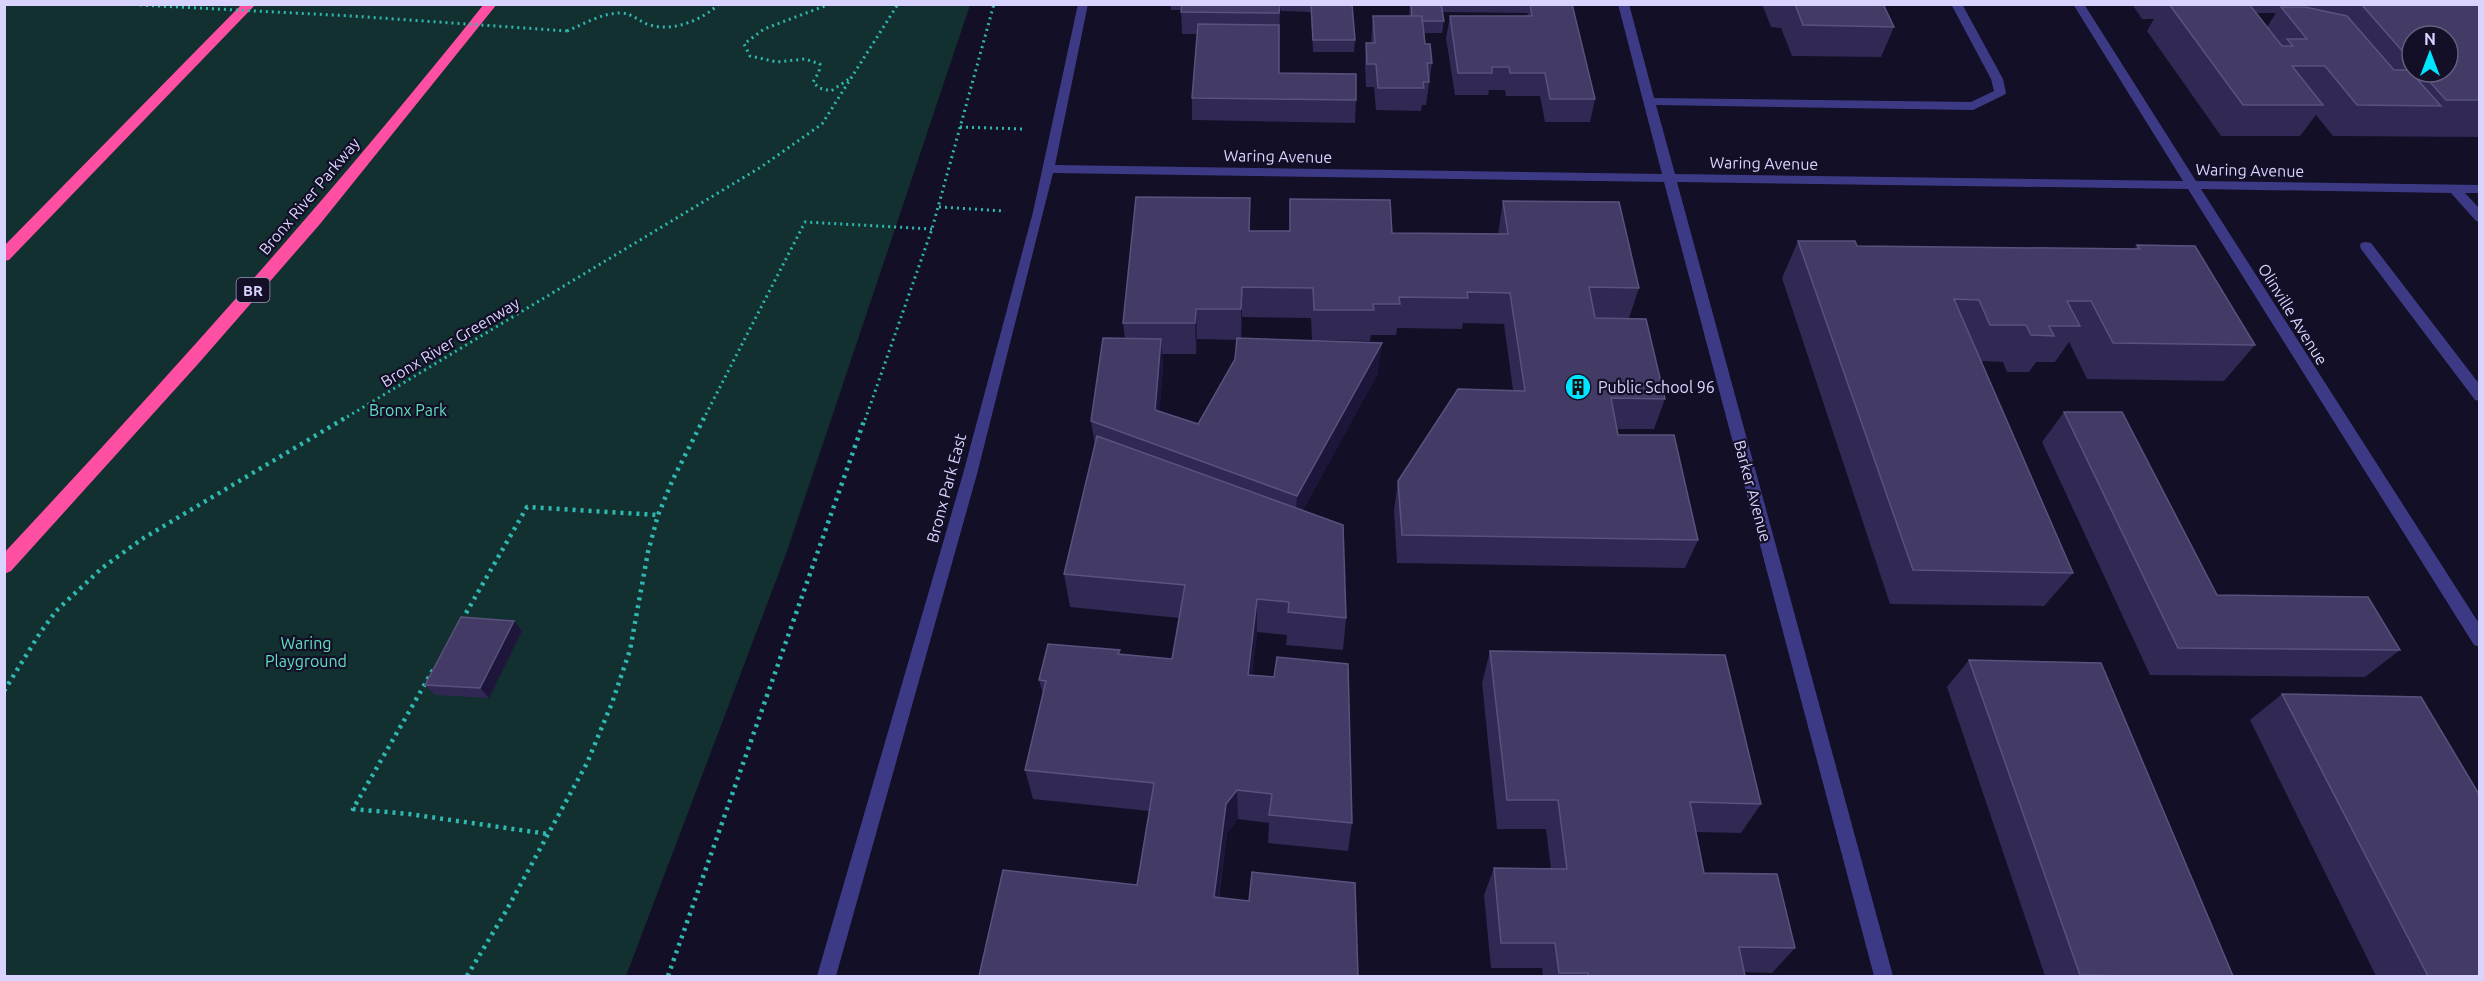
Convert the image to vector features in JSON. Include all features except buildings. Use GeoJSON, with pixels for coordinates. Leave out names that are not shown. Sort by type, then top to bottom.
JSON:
{"type":"FeatureCollection","features":[{"type":"Feature","properties":{"kind":"highway"},"geometry":{"type":"LineString","coordinates":[[4,256],[250,4]]}},
{"type":"Feature","properties":{"kind":"highway","name":"Bronx River Parkway"},"geometry":{"type":"LineString","coordinates":[[4,566],[242,303],[415,98],[490,4]]}},
{"type":"Feature","properties":{"kind":"street","name":"Bronx Park East"},"geometry":{"type":"LineString","coordinates":[[826,976],[967,485],[1039,212],[1083,4]]}},
{"type":"Feature","properties":{"kind":"street","name":"Barker Avenue"},"geometry":{"type":"LineString","coordinates":[[1623,4],[1882,976]]}},
{"type":"Feature","properties":{"kind":"street"},"geometry":{"type":"LineString","coordinates":[[1648,101],[1973,106],[2000,93],[1997,79],[1956,4]]}},
{"type":"Feature","properties":{"kind":"street","name":"Olinville Avenue"},"geometry":{"type":"LineString","coordinates":[[2078,4],[2480,640]]}},
{"type":"Feature","properties":{"kind":"street","name":"Waring Avenue"},"geometry":{"type":"LineString","coordinates":[[1048,169],[2480,189]]}},
{"type":"Feature","properties":{"kind":"street"},"geometry":{"type":"LineString","coordinates":[[2455,189],[2480,219]]}},
{"type":"Feature","properties":{"kind":"street"},"geometry":{"type":"LineString","coordinates":[[2366,246],[2480,396]]}},
{"type":"Feature","properties":{"kind":"path"},"geometry":{"type":"LineString","coordinates":[[139,5],[567,30],[588,23],[605,10],[628,9],[642,16],[649,25],[681,26],[702,19],[719,4]]}},
{"type":"Feature","properties":{"kind":"path"},"geometry":{"type":"LineString","coordinates":[[830,4],[764,29],[744,44],[750,56],[777,63],[805,58],[820,64],[819,72],[813,82],[819,88],[831,91],[855,74]]}},
{"type":"Feature","properties":{"kind":"path","name":"Bronx River Greenway"},"geometry":{"type":"LineString","coordinates":[[4,691],[34,642],[63,602],[98,570],[142,539],[505,323],[761,167],[822,124],[898,4]]}},
{"type":"Feature","properties":{"kind":"path"},"geometry":{"type":"LineString","coordinates":[[668,976],[932,229],[994,4]]}},
{"type":"Feature","properties":{"kind":"path"},"geometry":{"type":"LineString","coordinates":[[960,127],[1056,131]]}},
{"type":"Feature","properties":{"kind":"path"},"geometry":{"type":"LineString","coordinates":[[939,207],[1039,212]]}},
{"type":"Feature","properties":{"kind":"path"},"geometry":{"type":"LineString","coordinates":[[467,976],[506,911],[587,763],[612,703],[630,650],[648,552],[658,515],[673,479],[805,222],[932,229]]}},
{"type":"Feature","properties":{"kind":"path"},"geometry":{"type":"LineString","coordinates":[[457,628],[527,507],[658,515]]}},
{"type":"Feature","properties":{"kind":"path"},"geometry":{"type":"LineString","coordinates":[[434,668],[353,809],[409,814],[548,834]]}},
{"type":"Feature","properties":{"kind":"green space","name":"Bronx Park"},"geometry":{"type":"Polygon","coordinates":[[[4,5],[970,5],[786,554],[626,976],[5,976],[4,5]]]}},
{"type":"Feature","properties":{"kind":"place","name":"Public School 96"},"geometry":{"type":"Point","coordinates":[1578,387]}},
{"type":"Feature","properties":{"kind":"park label","name":"Waring Playground"},"geometry":{"type":"Point","coordinates":[306,652]}}]}
